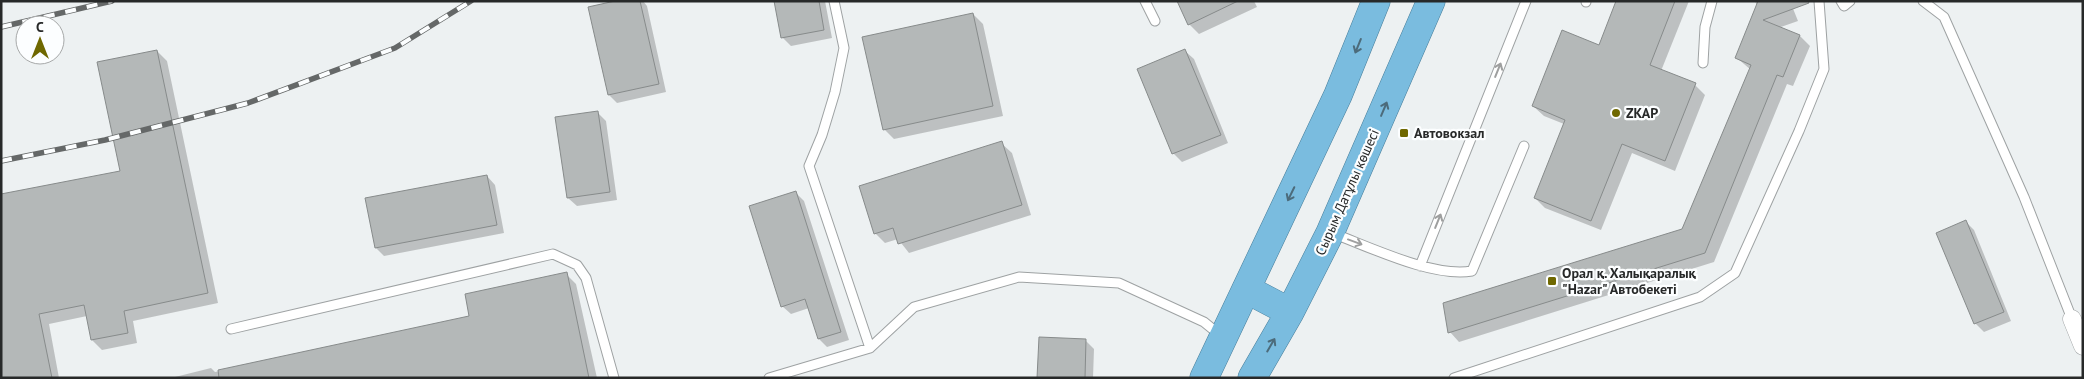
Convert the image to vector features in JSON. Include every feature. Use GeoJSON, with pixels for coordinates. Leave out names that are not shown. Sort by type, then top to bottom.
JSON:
{"type":"FeatureCollection","features":[{"type":"Feature","properties":{"kind":"highway"},"geometry":{"type":"LineString","coordinates":[[1204,378],[1338,95],[1376,1]]}},
{"type":"Feature","properties":{"kind":"highway","name":"Сырым Датұлы көшесі"},"geometry":{"type":"LineString","coordinates":[[1252,378],[1290,312],[1330,233],[1431,1]]}},
{"type":"Feature","properties":{"kind":"highway"},"geometry":{"type":"LineString","coordinates":[[1246,289],[1290,312]]}},
{"type":"Feature","properties":{"kind":"street"},"geometry":{"type":"LineString","coordinates":[[2072,319],[2083,346]]}},
{"type":"Feature","properties":{"kind":"lane"},"geometry":{"type":"LineString","coordinates":[[834,1],[844,48],[835,92],[822,135],[809,166],[870,348]]}},
{"type":"Feature","properties":{"kind":"lane"},"geometry":{"type":"LineString","coordinates":[[1145,1],[1155,21]]}},
{"type":"Feature","properties":{"kind":"lane"},"geometry":{"type":"LineString","coordinates":[[1420,266],[1526,1]]}},
{"type":"Feature","properties":{"kind":"lane"},"geometry":{"type":"LineString","coordinates":[[1703,63],[1705,26],[1712,1]]}},
{"type":"Feature","properties":{"kind":"lane"},"geometry":{"type":"LineString","coordinates":[[1454,378],[1700,297],[1735,273],[1799,131],[1824,69],[1820,1]]}},
{"type":"Feature","properties":{"kind":"lane"},"geometry":{"type":"LineString","coordinates":[[1841,1],[1844,6],[1850,1]]}},
{"type":"Feature","properties":{"kind":"lane"},"geometry":{"type":"LineString","coordinates":[[1924,1],[1944,17],[2024,197],[2072,319]]}},
{"type":"Feature","properties":{"kind":"lane"},"geometry":{"type":"LineString","coordinates":[[1330,233],[1420,266],[1458,274],[1472,271],[1524,146]]}},
{"type":"Feature","properties":{"kind":"lane"},"geometry":{"type":"LineString","coordinates":[[231,329],[553,254],[577,266],[586,278],[614,378]]}},
{"type":"Feature","properties":{"kind":"lane"},"geometry":{"type":"LineString","coordinates":[[769,378],[870,348],[914,307],[1019,277],[1119,283],[1204,322],[1222,337]]}},
{"type":"Feature","properties":{"kind":"building"},"geometry":{"type":"Polygon","coordinates":[[[615,1],[640,1],[659,84],[608,95],[588,7],[615,1]]]}},
{"type":"Feature","properties":{"kind":"building"},"geometry":{"type":"Polygon","coordinates":[[[774,1],[819,1],[824,30],[781,38],[774,1]]]}},
{"type":"Feature","properties":{"kind":"building"},"geometry":{"type":"Polygon","coordinates":[[[1177,1],[1238,1],[1188,25],[1177,1]]]}},
{"type":"Feature","properties":{"kind":"building","name":"ZKAP"},"geometry":{"type":"Polygon","coordinates":[[[1616,1],[1675,1],[1650,65],[1696,83],[1665,161],[1622,144],[1591,221],[1534,198],[1565,120],[1532,106],[1562,30],[1599,45],[1616,1]]]}},
{"type":"Feature","properties":{"kind":"building"},"geometry":{"type":"Polygon","coordinates":[[[1758,1],[1808,1],[1809,3],[1763,20],[1800,35],[1783,77],[1777,75],[1705,253],[1448,333],[1443,303],[1682,229],[1751,65],[1735,58],[1758,1]]]}},
{"type":"Feature","properties":{"kind":"building"},"geometry":{"type":"Polygon","coordinates":[[[973,13],[993,106],[883,130],[862,37],[973,13]]]}},
{"type":"Feature","properties":{"kind":"building"},"geometry":{"type":"Polygon","coordinates":[[[1185,49],[1221,135],[1172,154],[1137,69],[1185,49]]]}},
{"type":"Feature","properties":{"kind":"building"},"geometry":{"type":"Polygon","coordinates":[[[157,50],[208,293],[124,311],[128,333],[91,340],[84,305],[39,314],[52,378],[1,378],[1,194],[120,171],[97,62],[157,50]]]}},
{"type":"Feature","properties":{"kind":"building"},"geometry":{"type":"Polygon","coordinates":[[[598,111],[610,192],[567,198],[555,117],[598,111]]]}},
{"type":"Feature","properties":{"kind":"building"},"geometry":{"type":"Polygon","coordinates":[[[1002,141],[1022,205],[898,244],[893,228],[874,234],[859,186],[1002,141]]]}},
{"type":"Feature","properties":{"kind":"building"},"geometry":{"type":"Polygon","coordinates":[[[487,175],[497,225],[375,248],[365,198],[487,175]]]}},
{"type":"Feature","properties":{"kind":"building"},"geometry":{"type":"Polygon","coordinates":[[[796,191],[841,332],[818,339],[805,299],[781,307],[749,206],[796,191]]]}},
{"type":"Feature","properties":{"kind":"building"},"geometry":{"type":"Polygon","coordinates":[[[1966,220],[2004,312],[1974,324],[1936,233],[1966,220]]]}},
{"type":"Feature","properties":{"kind":"building"},"geometry":{"type":"Polygon","coordinates":[[[567,272],[589,378],[219,378],[218,370],[469,316],[465,294],[567,272]]]}},
{"type":"Feature","properties":{"kind":"building"},"geometry":{"type":"Polygon","coordinates":[[[1039,337],[1086,339],[1085,378],[1037,378],[1039,337]]]}},
{"type":"Feature","properties":{"kind":"railway"},"geometry":{"type":"LineString","coordinates":[[1,27],[112,1]]}},
{"type":"Feature","properties":{"kind":"railway"},"geometry":{"type":"LineString","coordinates":[[1,161],[105,140],[248,103],[395,48],[471,1]]}},
{"type":"Feature","properties":{"kind":"place","name":"ZKAP"},"geometry":{"type":"Point","coordinates":[1616,113]}},
{"type":"Feature","properties":{"kind":"place","name":"Автовокзал"},"geometry":{"type":"Point","coordinates":[1404,133]}},
{"type":"Feature","properties":{"kind":"place","name":"Орал қ. Халықаралық \"Hazar\" Автобекеті"},"geometry":{"type":"Point","coordinates":[1552,281]}}]}
